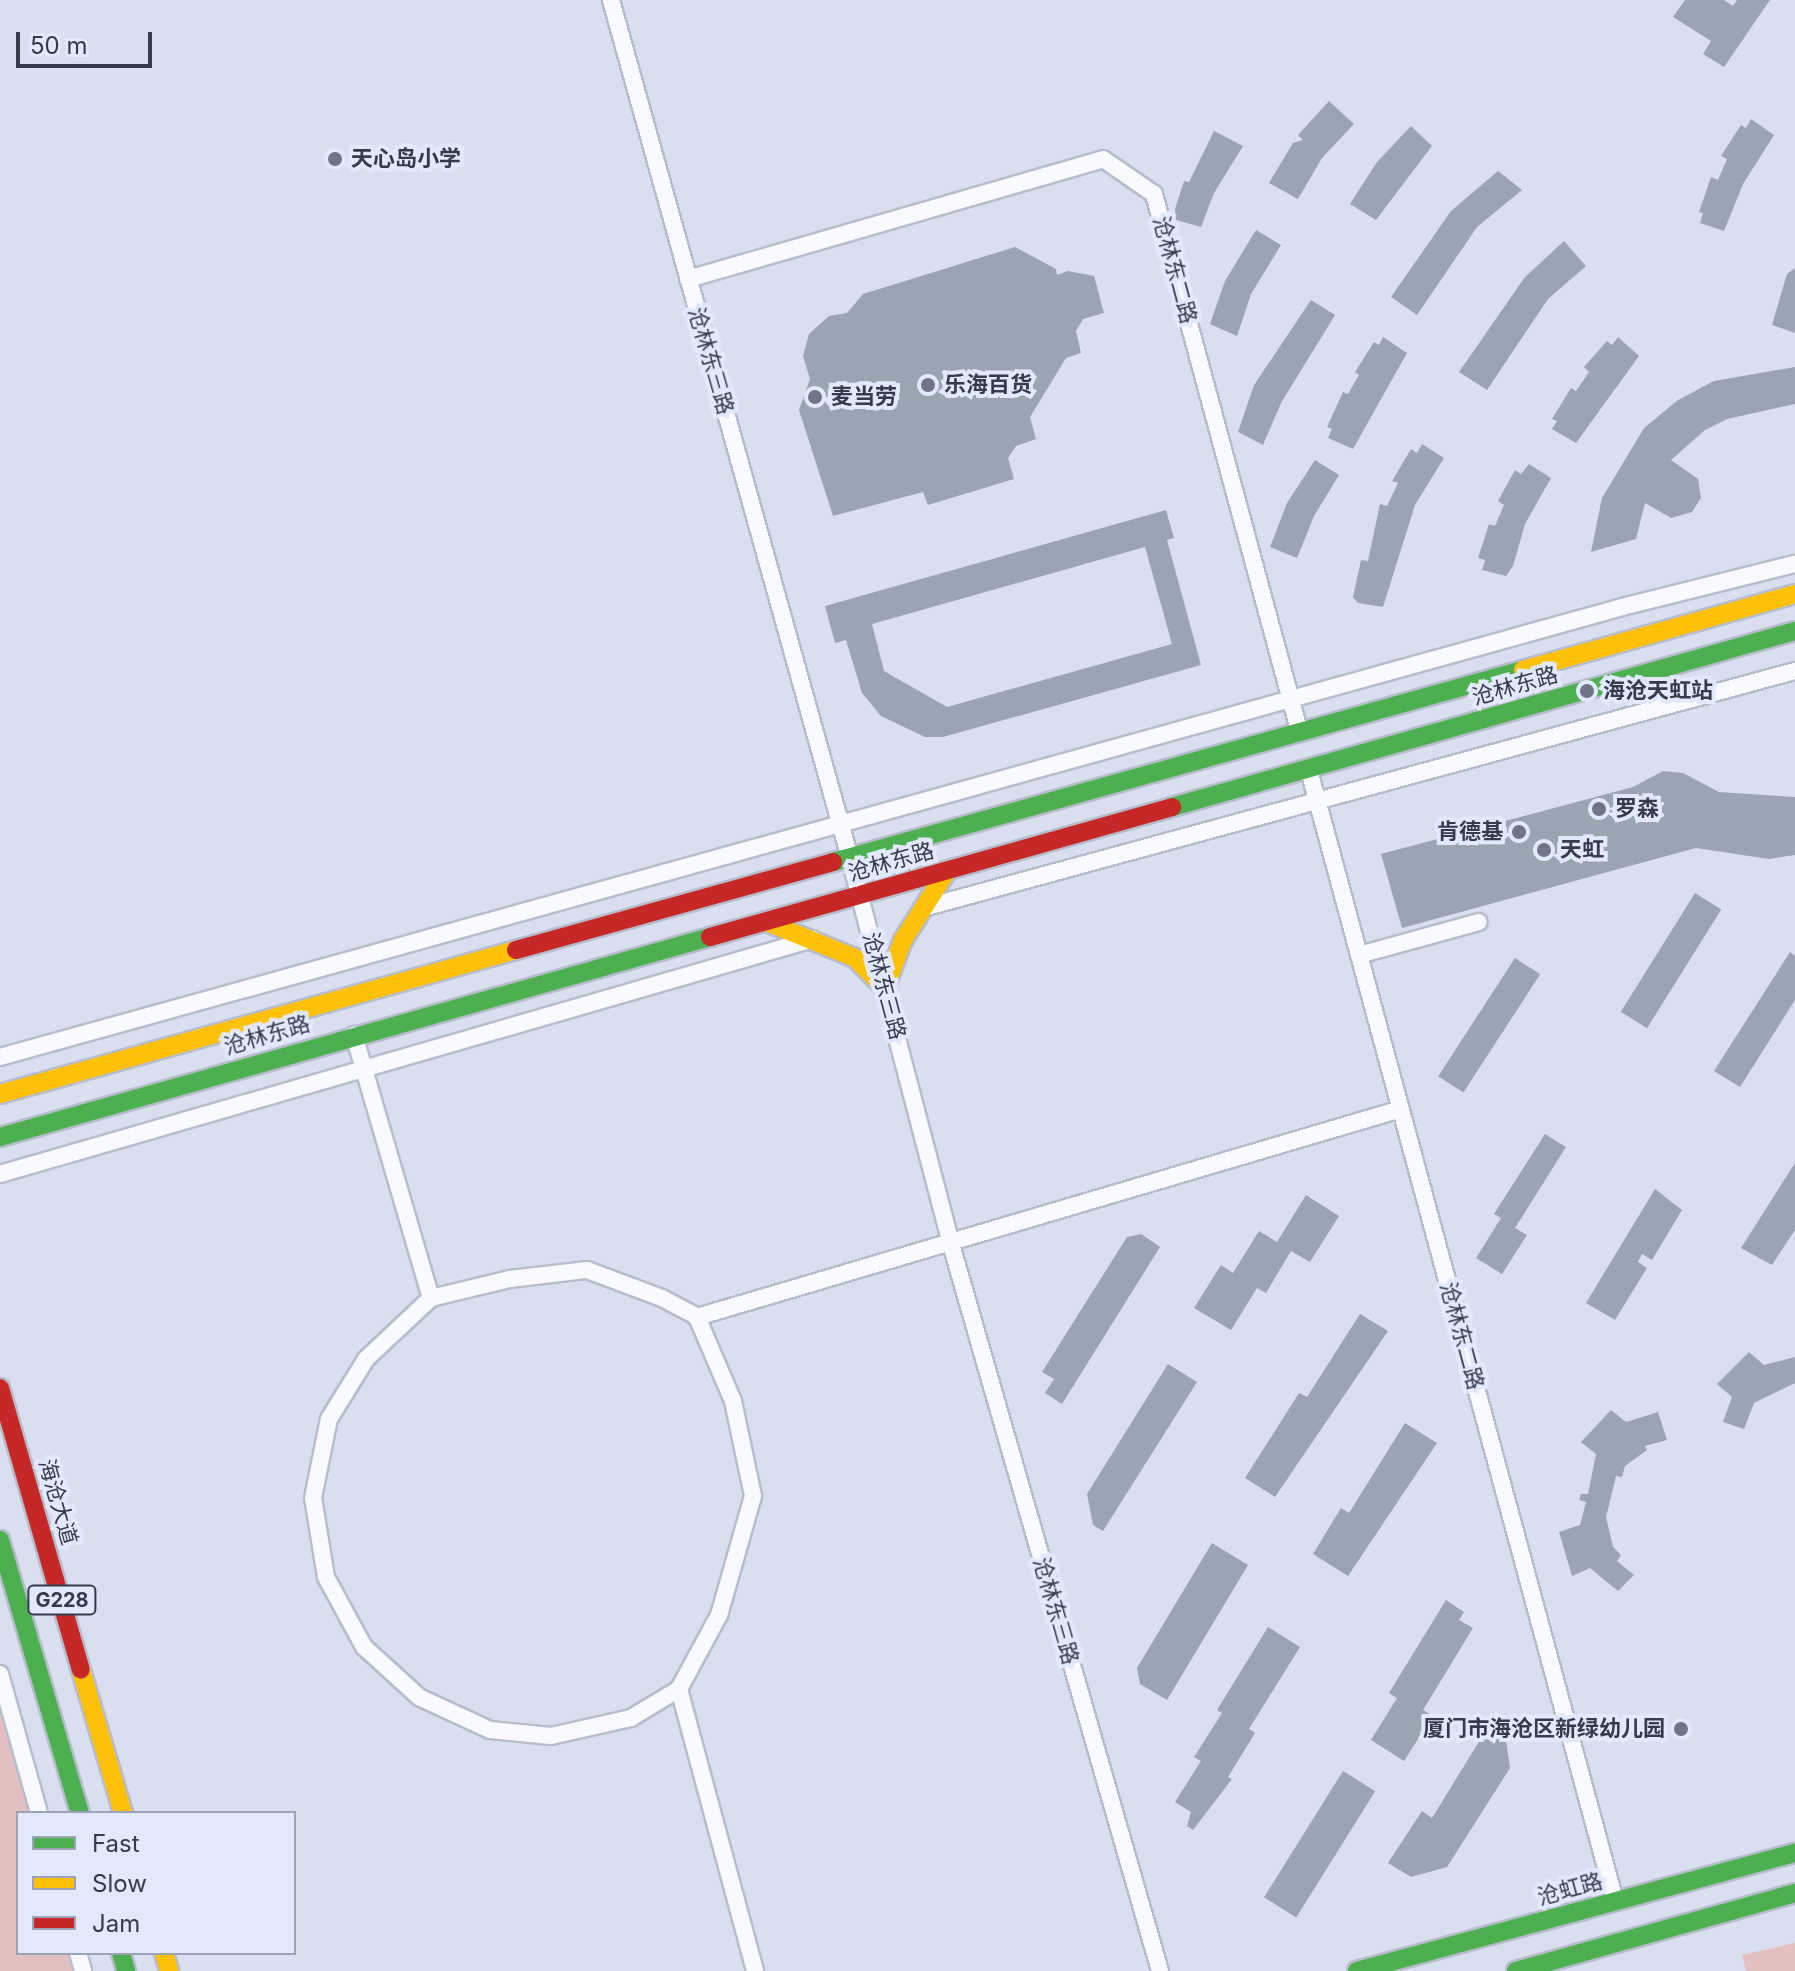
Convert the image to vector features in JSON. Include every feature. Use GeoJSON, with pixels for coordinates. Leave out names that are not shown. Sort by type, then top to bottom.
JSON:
{"type":"FeatureCollection","features":[{"type":"Feature","properties":{"kind":"main road","name":"沧林东路"},"geometry":{"type":"LineString","coordinates":[[0,1094],[849,855],[1795,594]]}},
{"type":"Feature","properties":{"kind":"main road","name":"沧林东路"},"geometry":{"type":"LineString","coordinates":[[0,1137],[354,1035],[769,923],[1795,631]]}},
{"type":"Feature","properties":{"kind":"main road"},"geometry":{"type":"LineString","coordinates":[[769,923],[855,958],[885,988],[903,940],[947,871]]}},
{"type":"Feature","properties":{"kind":"main road","name":"海沧大道"},"geometry":{"type":"LineString","coordinates":[[0,1388],[122,1811]]}},
{"type":"Feature","properties":{"kind":"main road","name":"G228"},"geometry":{"type":"LineString","coordinates":[[0,1540],[79,1811]]}},
{"type":"Feature","properties":{"kind":"main road","name":"沧虹路"},"geometry":{"type":"LineString","coordinates":[[1357,1971],[1795,1853]]}},
{"type":"Feature","properties":{"kind":"main road"},"geometry":{"type":"LineString","coordinates":[[1516,1971],[1795,1893]]}},
{"type":"Feature","properties":{"kind":"street","name":"沧林东三路"},"geometry":{"type":"LineString","coordinates":[[611,0],[860,895],[951,1244],[1160,1971]]}},
{"type":"Feature","properties":{"kind":"street","name":"沧林东二路"},"geometry":{"type":"LineString","coordinates":[[688,279],[1103,159],[1154,194],[1299,730]]}},
{"type":"Feature","properties":{"kind":"street"},"geometry":{"type":"LineString","coordinates":[[0,1057],[1290,699],[1795,564]]}},
{"type":"Feature","properties":{"kind":"street"},"geometry":{"type":"LineString","coordinates":[[923,908],[1319,804],[1795,671]]}},
{"type":"Feature","properties":{"kind":"street","name":"沧林东二路"},"geometry":{"type":"LineString","coordinates":[[1309,770],[1615,1901]]}},
{"type":"Feature","properties":{"kind":"street"},"geometry":{"type":"LineString","coordinates":[[1359,955],[1479,922]]}},
{"type":"Feature","properties":{"kind":"street"},"geometry":{"type":"LineString","coordinates":[[0,1174],[813,939]]}},
{"type":"Feature","properties":{"kind":"street"},"geometry":{"type":"LineString","coordinates":[[354,1035],[431,1298]]}},
{"type":"Feature","properties":{"kind":"street"},"geometry":{"type":"LineString","coordinates":[[697,1317],[1401,1109]]}},
{"type":"Feature","properties":{"kind":"street"},"geometry":{"type":"LineString","coordinates":[[587,1270],[662,1298],[697,1317],[733,1401],[753,1496],[719,1615],[679,1689],[631,1718],[551,1736],[490,1730],[419,1697],[364,1647],[326,1577],[313,1498],[329,1419],[366,1359],[431,1298],[510,1279],[587,1270]]}},
{"type":"Feature","properties":{"kind":"street"},"geometry":{"type":"LineString","coordinates":[[0,1674],[38,1811]]}},
{"type":"Feature","properties":{"kind":"street"},"geometry":{"type":"LineString","coordinates":[[679,1689],[755,1971]]}},
{"type":"Feature","properties":{"kind":"shaded area"},"geometry":{"type":"Polygon","coordinates":[[[0,1690],[32,1811],[16,1811],[16,1955],[72,1955],[76,1971],[0,1971],[0,1690]]]}},
{"type":"Feature","properties":{"kind":"shaded area"},"geometry":{"type":"Polygon","coordinates":[[[1795,1943],[1795,1971],[1746,1971],[1742,1955],[1795,1943]]]}},
{"type":"Feature","properties":{"kind":"building"},"geometry":{"type":"Polygon","coordinates":[[[1685,0],[1724,0],[1733,6],[1737,0],[1770,0],[1724,67],[1703,54],[1711,41],[1673,17],[1685,0]]]}},
{"type":"Feature","properties":{"kind":"building"},"geometry":{"type":"Polygon","coordinates":[[[1329,101],[1354,124],[1322,158],[1298,199],[1269,183],[1293,143],[1303,140],[1298,135],[1329,101]]]}},
{"type":"Feature","properties":{"kind":"building"},"geometry":{"type":"Polygon","coordinates":[[[1751,119],[1774,135],[1743,184],[1724,231],[1700,223],[1703,213],[1699,212],[1711,177],[1718,180],[1727,159],[1721,156],[1741,125],[1746,128],[1751,119]]]}},
{"type":"Feature","properties":{"kind":"building"},"geometry":{"type":"Polygon","coordinates":[[[1411,126],[1432,146],[1376,220],[1350,204],[1377,162],[1411,126]]]}},
{"type":"Feature","properties":{"kind":"building"},"geometry":{"type":"Polygon","coordinates":[[[1214,131],[1243,146],[1214,193],[1201,227],[1176,220],[1175,209],[1184,181],[1189,182],[1214,131]]]}},
{"type":"Feature","properties":{"kind":"building"},"geometry":{"type":"Polygon","coordinates":[[[1498,171],[1522,190],[1477,227],[1417,315],[1391,297],[1451,211],[1498,171]]]}},
{"type":"Feature","properties":{"kind":"building"},"geometry":{"type":"Polygon","coordinates":[[[1256,230],[1281,245],[1251,294],[1237,336],[1210,324],[1225,281],[1256,230]]]}},
{"type":"Feature","properties":{"kind":"building"},"geometry":{"type":"Polygon","coordinates":[[[1564,241],[1586,266],[1548,299],[1487,390],[1459,372],[1525,277],[1564,241]]]}},
{"type":"Feature","properties":{"kind":"building","name":"乐海百货"},"geometry":{"type":"Polygon","coordinates":[[[1015,247],[1056,269],[1057,275],[1068,271],[1094,276],[1104,313],[1083,319],[1076,331],[1081,353],[1066,358],[1030,417],[1036,439],[1016,446],[1008,458],[1014,479],[928,505],[923,492],[833,516],[799,410],[810,379],[803,356],[809,334],[829,316],[847,313],[863,294],[1015,247]]]}},
{"type":"Feature","properties":{"kind":"building"},"geometry":{"type":"Polygon","coordinates":[[[1795,268],[1795,333],[1772,325],[1787,274],[1795,268]]]}},
{"type":"Feature","properties":{"kind":"building"},"geometry":{"type":"Polygon","coordinates":[[[1311,300],[1335,315],[1281,403],[1263,445],[1238,432],[1254,385],[1311,300]]]}},
{"type":"Feature","properties":{"kind":"building"},"geometry":{"type":"Polygon","coordinates":[[[1383,337],[1407,353],[1353,449],[1328,438],[1332,429],[1327,427],[1343,392],[1348,394],[1359,375],[1355,372],[1374,342],[1379,345],[1383,337]]]}},
{"type":"Feature","properties":{"kind":"building"},"geometry":{"type":"Polygon","coordinates":[[[1618,337],[1639,356],[1576,443],[1552,429],[1557,421],[1552,419],[1571,388],[1576,391],[1589,372],[1584,367],[1607,341],[1612,345],[1618,337]]]}},
{"type":"Feature","properties":{"kind":"building"},"geometry":{"type":"Polygon","coordinates":[[[1795,367],[1795,404],[1727,419],[1705,430],[1671,460],[1698,479],[1701,498],[1692,512],[1671,518],[1645,503],[1636,539],[1591,552],[1602,498],[1644,428],[1678,400],[1714,381],[1795,367]]]}},
{"type":"Feature","properties":{"kind":"building"},"geometry":{"type":"Polygon","coordinates":[[[1422,444],[1444,458],[1415,505],[1383,607],[1358,603],[1353,597],[1361,560],[1368,561],[1380,504],[1387,506],[1398,483],[1392,481],[1411,449],[1417,453],[1422,444]]]}},
{"type":"Feature","properties":{"kind":"building"},"geometry":{"type":"Polygon","coordinates":[[[1315,460],[1339,475],[1314,516],[1297,558],[1270,547],[1287,503],[1315,460]]]}},
{"type":"Feature","properties":{"kind":"building"},"geometry":{"type":"Polygon","coordinates":[[[1529,464],[1551,478],[1525,524],[1513,566],[1506,576],[1482,570],[1485,560],[1478,558],[1489,524],[1495,526],[1504,505],[1498,501],[1515,470],[1521,474],[1529,464]]]}},
{"type":"Feature","properties":{"kind":"building"},"geometry":{"type":"Polygon","coordinates":[[[1166,510],[1174,538],[1167,540],[1201,665],[943,737],[925,737],[881,716],[862,693],[846,640],[835,643],[825,606],[1166,510]],[[1145,547],[872,624],[884,671],[947,707],[1172,644],[1145,547]]]}},
{"type":"Feature","properties":{"kind":"building","name":"天虹"},"geometry":{"type":"Polygon","coordinates":[[[1663,771],[1683,773],[1719,792],[1795,797],[1795,855],[1769,859],[1696,848],[1402,928],[1381,854],[1633,787],[1663,771]]]}},
{"type":"Feature","properties":{"kind":"building"},"geometry":{"type":"Polygon","coordinates":[[[1695,893],[1721,909],[1647,1028],[1621,1012],[1695,893]]]}},
{"type":"Feature","properties":{"kind":"building"},"geometry":{"type":"Polygon","coordinates":[[[1790,952],[1795,956],[1795,1000],[1740,1087],[1714,1071],[1790,952]]]}},
{"type":"Feature","properties":{"kind":"building"},"geometry":{"type":"Polygon","coordinates":[[[1515,958],[1540,974],[1463,1093],[1438,1076],[1515,958]]]}},
{"type":"Feature","properties":{"kind":"building"},"geometry":{"type":"Polygon","coordinates":[[[1545,1134],[1566,1147],[1515,1228],[1527,1235],[1502,1274],[1476,1258],[1501,1218],[1494,1214],[1545,1134]]]}},
{"type":"Feature","properties":{"kind":"building"},"geometry":{"type":"Polygon","coordinates":[[[1795,1163],[1795,1230],[1772,1265],[1741,1248],[1795,1163]]]}},
{"type":"Feature","properties":{"kind":"building"},"geometry":{"type":"Polygon","coordinates":[[[1655,1189],[1682,1210],[1652,1260],[1642,1254],[1638,1262],[1647,1268],[1615,1320],[1586,1303],[1655,1189]]]}},
{"type":"Feature","properties":{"kind":"building"},"geometry":{"type":"Polygon","coordinates":[[[1306,1195],[1339,1216],[1310,1262],[1291,1251],[1266,1293],[1257,1288],[1231,1330],[1194,1308],[1221,1265],[1233,1273],[1259,1231],[1277,1242],[1306,1195]]]}},
{"type":"Feature","properties":{"kind":"building"},"geometry":{"type":"Polygon","coordinates":[[[1141,1234],[1160,1247],[1062,1404],[1045,1393],[1054,1379],[1042,1372],[1127,1237],[1141,1234]]]}},
{"type":"Feature","properties":{"kind":"building"},"geometry":{"type":"Polygon","coordinates":[[[1360,1314],[1388,1331],[1275,1497],[1245,1478],[1299,1393],[1307,1397],[1360,1314]]]}},
{"type":"Feature","properties":{"kind":"building"},"geometry":{"type":"Polygon","coordinates":[[[1749,1352],[1764,1365],[1795,1357],[1795,1383],[1754,1403],[1744,1429],[1723,1422],[1732,1397],[1717,1384],[1749,1352]]]}},
{"type":"Feature","properties":{"kind":"building"},"geometry":{"type":"Polygon","coordinates":[[[1168,1364],[1197,1382],[1103,1531],[1093,1525],[1087,1494],[1168,1364]]]}},
{"type":"Feature","properties":{"kind":"building"},"geometry":{"type":"Polygon","coordinates":[[[1611,1410],[1626,1422],[1658,1412],[1667,1440],[1645,1446],[1647,1450],[1625,1466],[1622,1477],[1616,1476],[1606,1517],[1613,1547],[1621,1555],[1617,1561],[1634,1575],[1618,1591],[1590,1568],[1572,1576],[1559,1532],[1580,1525],[1586,1502],[1579,1500],[1581,1494],[1588,1494],[1596,1454],[1581,1442],[1611,1410]]]}},
{"type":"Feature","properties":{"kind":"building"},"geometry":{"type":"Polygon","coordinates":[[[1405,1423],[1437,1443],[1348,1576],[1313,1554],[1341,1508],[1349,1513],[1405,1423]]]}},
{"type":"Feature","properties":{"kind":"building"},"geometry":{"type":"Polygon","coordinates":[[[1212,1543],[1248,1565],[1167,1700],[1140,1684],[1137,1668],[1212,1543]]]}},
{"type":"Feature","properties":{"kind":"building"},"geometry":{"type":"Polygon","coordinates":[[[1446,1600],[1464,1612],[1459,1620],[1473,1628],[1423,1710],[1433,1716],[1404,1761],[1371,1740],[1397,1698],[1389,1693],[1446,1600]]]}},
{"type":"Feature","properties":{"kind":"building"},"geometry":{"type":"Polygon","coordinates":[[[1268,1627],[1300,1647],[1249,1729],[1255,1733],[1228,1777],[1232,1779],[1193,1830],[1187,1826],[1191,1812],[1175,1802],[1201,1761],[1194,1757],[1222,1713],[1217,1710],[1268,1627]]]}},
{"type":"Feature","properties":{"kind":"building"},"geometry":{"type":"Polygon","coordinates":[[[1488,1727],[1506,1740],[1510,1768],[1447,1867],[1411,1877],[1388,1863],[1422,1811],[1432,1818],[1488,1727]]]}},
{"type":"Feature","properties":{"kind":"building"},"geometry":{"type":"Polygon","coordinates":[[[1343,1771],[1375,1791],[1296,1917],[1264,1897],[1343,1771]]]}},
{"type":"Feature","properties":{"kind":"traffic: fast"},"geometry":{"type":"LineString","coordinates":[[1172,807],[1795,631]]}},
{"type":"Feature","properties":{"kind":"traffic: fast"},"geometry":{"type":"LineString","coordinates":[[833,862],[1523,670]]}},
{"type":"Feature","properties":{"kind":"traffic: fast"},"geometry":{"type":"LineString","coordinates":[[0,1137],[710,937]]}},
{"type":"Feature","properties":{"kind":"traffic: fast"},"geometry":{"type":"LineString","coordinates":[[0,1540],[79,1811]]}},
{"type":"Feature","properties":{"kind":"traffic: fast"},"geometry":{"type":"LineString","coordinates":[[1357,1971],[1795,1853]]}},
{"type":"Feature","properties":{"kind":"traffic: fast"},"geometry":{"type":"LineString","coordinates":[[1516,1971],[1795,1893]]}},
{"type":"Feature","properties":{"kind":"traffic: fast"},"geometry":{"type":"LineString","coordinates":[[122,1955],[126,1971]]}},
{"type":"Feature","properties":{"kind":"traffic: slow"},"geometry":{"type":"LineString","coordinates":[[1523,670],[1795,594]]}},
{"type":"Feature","properties":{"kind":"traffic: slow"},"geometry":{"type":"LineString","coordinates":[[769,923],[855,958],[885,988],[903,940],[947,871]]}},
{"type":"Feature","properties":{"kind":"traffic: slow"},"geometry":{"type":"LineString","coordinates":[[0,1094],[516,950]]}},
{"type":"Feature","properties":{"kind":"traffic: slow"},"geometry":{"type":"LineString","coordinates":[[81,1670],[122,1811]]}},
{"type":"Feature","properties":{"kind":"traffic: slow"},"geometry":{"type":"LineString","coordinates":[[165,1955],[169,1971]]}},
{"type":"Feature","properties":{"kind":"traffic: jam"},"geometry":{"type":"LineString","coordinates":[[710,937],[1172,807]]}},
{"type":"Feature","properties":{"kind":"traffic: jam"},"geometry":{"type":"LineString","coordinates":[[516,950],[833,862]]}},
{"type":"Feature","properties":{"kind":"traffic: jam"},"geometry":{"type":"LineString","coordinates":[[0,1388],[81,1670]]}},
{"type":"Feature","properties":{"kind":"place","name":"天心岛小学"},"geometry":{"type":"Point","coordinates":[335,159]}},
{"type":"Feature","properties":{"kind":"place","name":"乐海百货"},"geometry":{"type":"Point","coordinates":[928,385]}},
{"type":"Feature","properties":{"kind":"place","name":"麦当劳"},"geometry":{"type":"Point","coordinates":[815,397]}},
{"type":"Feature","properties":{"kind":"place","name":"海沧天虹站"},"geometry":{"type":"Point","coordinates":[1587,691]}},
{"type":"Feature","properties":{"kind":"place","name":"罗森"},"geometry":{"type":"Point","coordinates":[1599,809]}},
{"type":"Feature","properties":{"kind":"place","name":"肯德基"},"geometry":{"type":"Point","coordinates":[1519,832]}},
{"type":"Feature","properties":{"kind":"place","name":"天虹"},"geometry":{"type":"Point","coordinates":[1544,850]}},
{"type":"Feature","properties":{"kind":"place","name":"厦门市海沧区新绿幼儿园"},"geometry":{"type":"Point","coordinates":[1681,1729]}}]}
